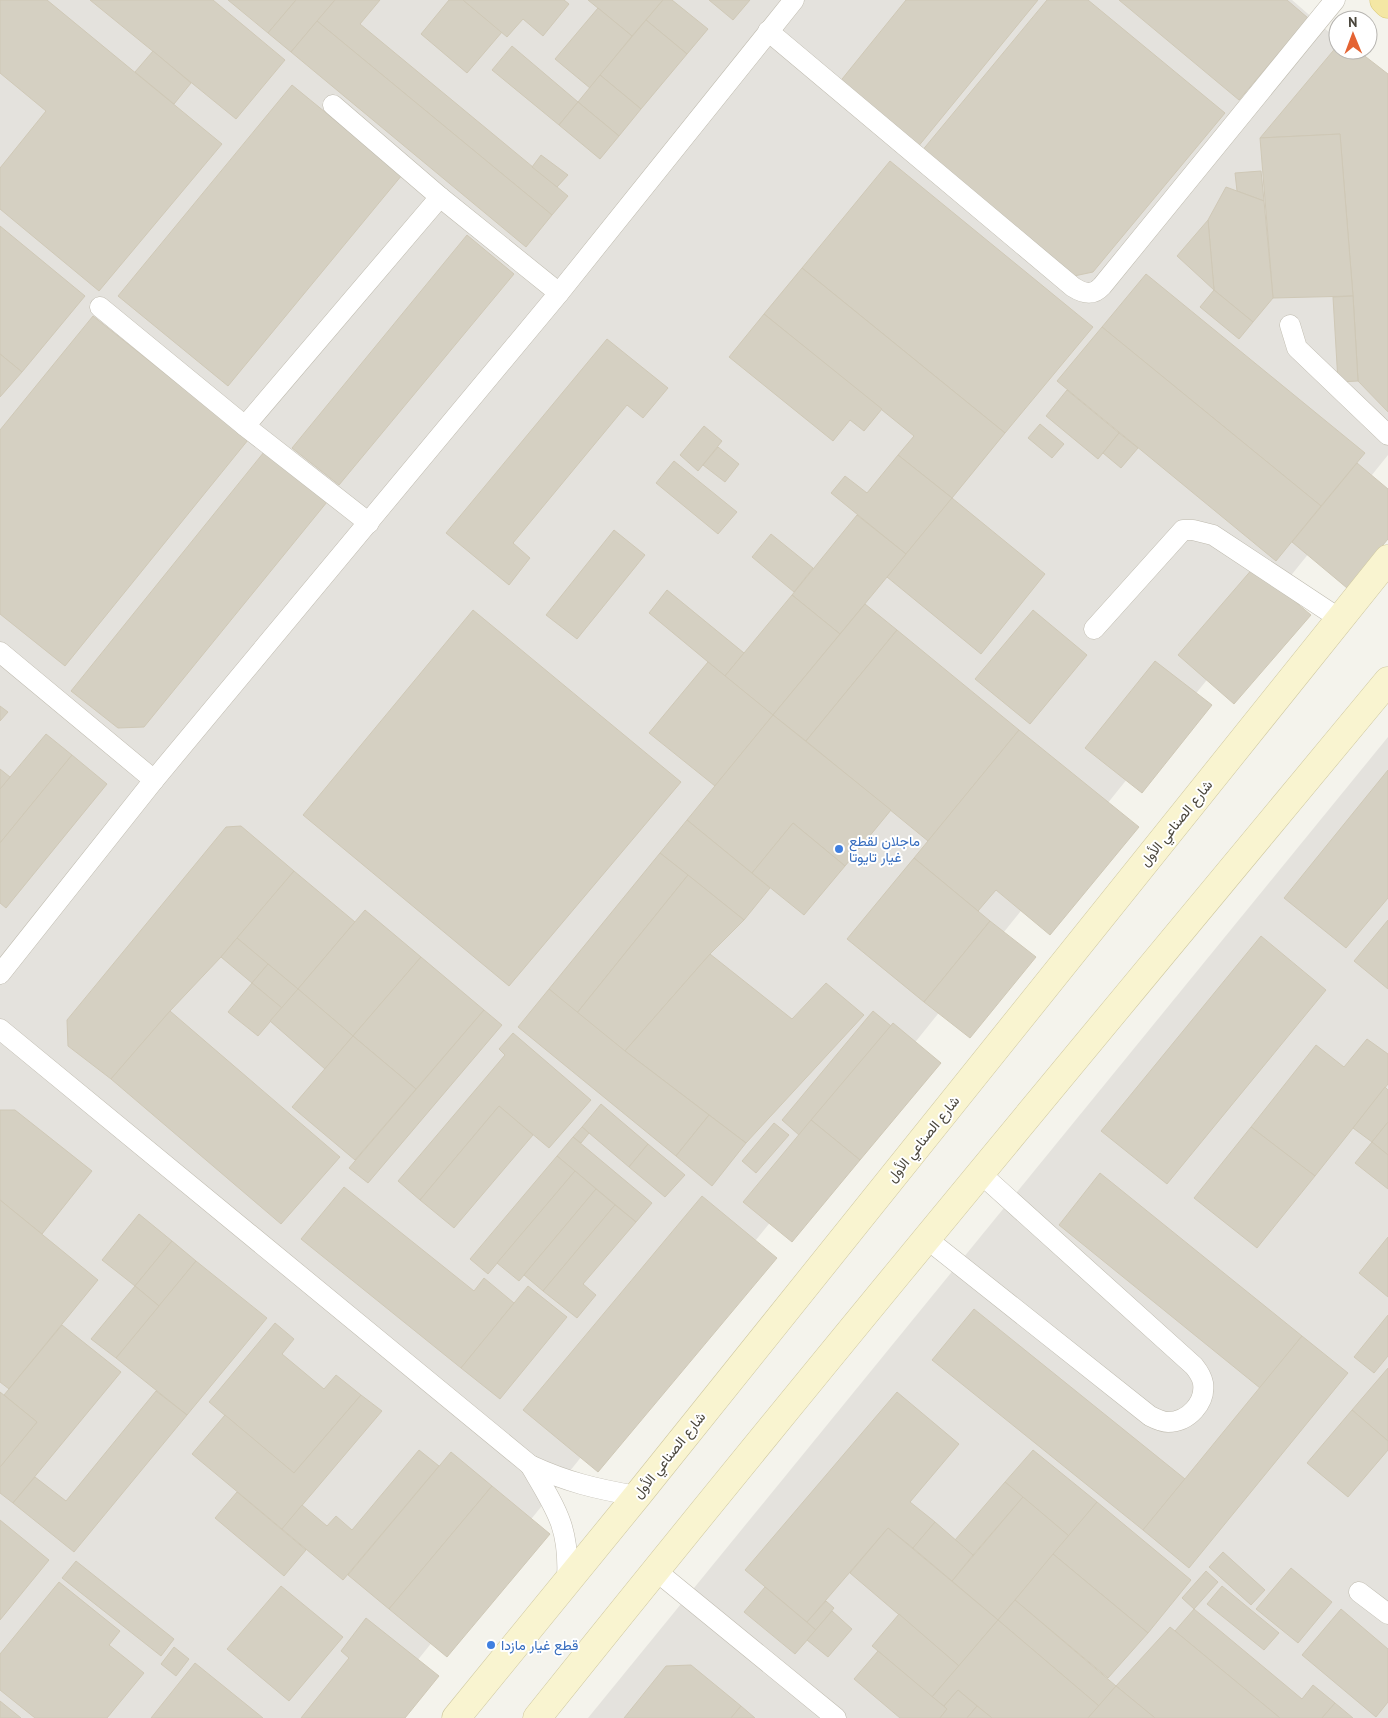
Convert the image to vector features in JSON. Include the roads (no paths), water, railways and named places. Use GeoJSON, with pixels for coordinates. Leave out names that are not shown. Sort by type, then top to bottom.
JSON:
{"type":"FeatureCollection","features":[{"type":"Feature","properties":{"kind":"main road"},"geometry":{"type":"LineString","coordinates":[[1384,0],[1388,4]]}},
{"type":"Feature","properties":{"kind":"main road","name":"شارع الصناعي الأول"},"geometry":{"type":"LineString","coordinates":[[456,1718],[637,1496],[1388,559]]}},
{"type":"Feature","properties":{"kind":"main road"},"geometry":{"type":"LineString","coordinates":[[537,1718],[655,1570],[980,1173],[1388,681]]}},
{"type":"Feature","properties":{"kind":"lane"},"geometry":{"type":"LineString","coordinates":[[0,974],[154,780],[559,293],[794,0]]}},
{"type":"Feature","properties":{"kind":"lane"},"geometry":{"type":"LineString","coordinates":[[768,31],[1073,288],[1084,293],[1091,293],[1097,292],[1102,286],[1335,0]]}},
{"type":"Feature","properties":{"kind":"lane"},"geometry":{"type":"LineString","coordinates":[[333,105],[440,197],[559,293]]}},
{"type":"Feature","properties":{"kind":"lane"},"geometry":{"type":"LineString","coordinates":[[244,426],[440,197]]}},
{"type":"Feature","properties":{"kind":"lane"},"geometry":{"type":"LineString","coordinates":[[100,307],[244,426],[369,523]]}},
{"type":"Feature","properties":{"kind":"lane"},"geometry":{"type":"LineString","coordinates":[[1290,325],[1297,348],[1388,434]]}},
{"type":"Feature","properties":{"kind":"lane"},"geometry":{"type":"LineString","coordinates":[[1094,629],[1183,530],[1193,530],[1213,535],[1340,619]]}},
{"type":"Feature","properties":{"kind":"lane"},"geometry":{"type":"LineString","coordinates":[[0,652],[154,780]]}},
{"type":"Feature","properties":{"kind":"lane"},"geometry":{"type":"LineString","coordinates":[[0,1029],[530,1465],[556,1477],[585,1486],[637,1496]]}},
{"type":"Feature","properties":{"kind":"lane"},"geometry":{"type":"LineString","coordinates":[[927,1238],[1150,1416],[1159,1421],[1178,1421],[1187,1417],[1200,1403],[1203,1388],[1199,1374],[1194,1366],[980,1173]]}},
{"type":"Feature","properties":{"kind":"lane"},"geometry":{"type":"LineString","coordinates":[[530,1465],[556,1507],[565,1532],[568,1558],[567,1580]]}},
{"type":"Feature","properties":{"kind":"lane"},"geometry":{"type":"LineString","coordinates":[[655,1570],[836,1718]]}},
{"type":"Feature","properties":{"kind":"lane"},"geometry":{"type":"LineString","coordinates":[[1359,1592],[1388,1614]]}},
{"type":"Feature","properties":{"kind":"place","name":"ماجلان لقطع غيار تايوتا"},"geometry":{"type":"Point","coordinates":[839,849]}},
{"type":"Feature","properties":{"kind":"place","name":"قطع غيار مازدا"},"geometry":{"type":"Point","coordinates":[491,1645]}}]}
